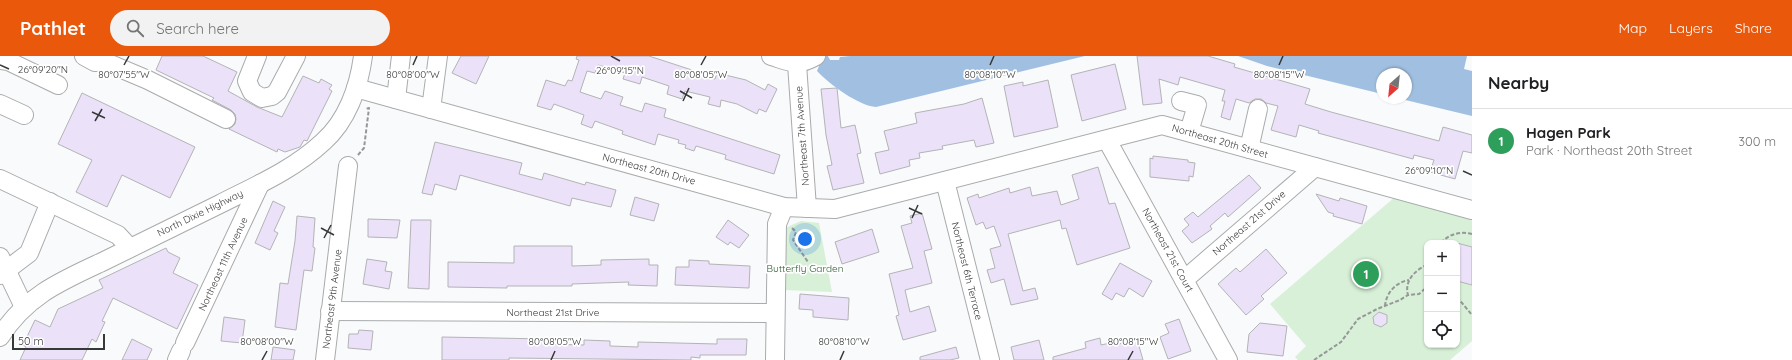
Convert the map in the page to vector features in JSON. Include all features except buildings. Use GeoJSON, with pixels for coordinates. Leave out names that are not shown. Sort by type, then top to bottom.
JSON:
{"type":"FeatureCollection","features":[{"type":"Feature","properties":{"kind":"street"},"geometry":{"type":"LineString","coordinates":[[84,56],[95,62],[104,58],[226,119]]}},
{"type":"Feature","properties":{"kind":"street"},"geometry":{"type":"LineString","coordinates":[[257,56],[246,81],[252,92],[262,98],[272,96],[277,92],[296,56]]}},
{"type":"Feature","properties":{"kind":"street","name":"North Dixie Highway"},"geometry":{"type":"LineString","coordinates":[[0,337],[16,314],[48,288],[260,184],[296,164],[324,142],[342,118],[356,88],[363,56]]}},
{"type":"Feature","properties":{"kind":"street"},"geometry":{"type":"LineString","coordinates":[[396,99],[401,56]]}},
{"type":"Feature","properties":{"kind":"street"},"geometry":{"type":"LineString","coordinates":[[431,109],[438,56]]}},
{"type":"Feature","properties":{"kind":"street"},"geometry":{"type":"LineString","coordinates":[[771,56],[797,64],[805,63],[816,56]]}},
{"type":"Feature","properties":{"kind":"street"},"geometry":{"type":"LineString","coordinates":[[0,60],[8,61],[58,85]]}},
{"type":"Feature","properties":{"kind":"street","name":"Northeast 7th Avenue"},"geometry":{"type":"LineString","coordinates":[[797,64],[807,208]]}},
{"type":"Feature","properties":{"kind":"street","name":"Northeast 20th Drive"},"geometry":{"type":"LineString","coordinates":[[356,88],[784,207],[835,209],[945,181]]}},
{"type":"Feature","properties":{"kind":"street"},"geometry":{"type":"LineString","coordinates":[[0,104],[24,115]]}},
{"type":"Feature","properties":{"kind":"street"},"geometry":{"type":"LineString","coordinates":[[1189,132],[1195,105]]}},
{"type":"Feature","properties":{"kind":"street"},"geometry":{"type":"LineString","coordinates":[[1249,149],[1258,109]]}},
{"type":"Feature","properties":{"kind":"street","name":"Northeast 20th Street"},"geometry":{"type":"LineString","coordinates":[[945,181],[1108,140],[1162,124],[1472,210]]}},
{"type":"Feature","properties":{"kind":"street","name":"Northeast 21st Court"},"geometry":{"type":"LineString","coordinates":[[1108,140],[1228,360]]}},
{"type":"Feature","properties":{"kind":"street","name":"Northeast 9th Avenue"},"geometry":{"type":"LineString","coordinates":[[325,360],[348,166]]}},
{"type":"Feature","properties":{"kind":"street","name":"Northeast 21st Drive"},"geometry":{"type":"LineString","coordinates":[[1184,280],[1315,167]]}},
{"type":"Feature","properties":{"kind":"street"},"geometry":{"type":"LineString","coordinates":[[0,179],[118,235],[130,248]]}},
{"type":"Feature","properties":{"kind":"street","name":"Northeast 6th Terrace"},"geometry":{"type":"LineString","coordinates":[[945,181],[990,360]]}},
{"type":"Feature","properties":{"kind":"street","name":"Northeast 11th Avenue"},"geometry":{"type":"LineString","coordinates":[[181,351],[260,184]]}},
{"type":"Feature","properties":{"kind":"street"},"geometry":{"type":"LineString","coordinates":[[24,307],[2,268],[29,253],[50,202]]}},
{"type":"Feature","properties":{"kind":"street"},"geometry":{"type":"LineString","coordinates":[[775,360],[778,224],[784,207]]}},
{"type":"Feature","properties":{"kind":"street","name":"Northeast 21st Drive"},"geometry":{"type":"LineString","coordinates":[[330,311],[775,313]]}},
{"type":"Feature","properties":{"kind":"path"},"geometry":{"type":"LineString","coordinates":[[348,166],[364,148],[369,108],[364,109]]}},
{"type":"Feature","properties":{"kind":"path"},"geometry":{"type":"LineString","coordinates":[[778,224],[790,226],[796,232],[793,240],[808,262]]}},
{"type":"Feature","properties":{"kind":"path"},"geometry":{"type":"LineString","coordinates":[[1444,240],[1449,236],[1458,233],[1472,234]]}},
{"type":"Feature","properties":{"kind":"path"},"geometry":{"type":"LineString","coordinates":[[1408,295],[1406,289],[1410,280],[1417,271],[1424,267]]}},
{"type":"Feature","properties":{"kind":"path"},"geometry":{"type":"LineString","coordinates":[[1385,306],[1386,298],[1389,292],[1403,281],[1410,280]]}},
{"type":"Feature","properties":{"kind":"path"},"geometry":{"type":"LineString","coordinates":[[1314,360],[1341,342],[1358,319],[1408,295],[1419,294],[1424,290]]}},
{"type":"Feature","properties":{"kind":"path"},"geometry":{"type":"LineString","coordinates":[[1460,301],[1472,315]]}},
{"type":"Feature","properties":{"kind":"green space"},"geometry":{"type":"Polygon","coordinates":[[[1395,197],[1472,218],[1472,341],[1450,360],[1298,360],[1295,357],[1306,346],[1270,304],[1395,197]]]}},
{"type":"Feature","properties":{"kind":"green space","name":"Butterfly Garden"},"geometry":{"type":"Polygon","coordinates":[[[801,221],[819,223],[832,292],[783,290],[785,228],[801,221]]]}},
{"type":"Feature","properties":{"kind":"water"},"geometry":{"type":"Polygon","coordinates":[[[814,56],[828,56],[830,60],[839,60],[840,57],[850,56],[1085,56],[876,107],[869,106],[853,99],[829,82],[817,71],[819,66],[814,56]]]}},
{"type":"Feature","properties":{"kind":"water"},"geometry":{"type":"Polygon","coordinates":[[[1238,56],[1467,56],[1464,69],[1472,71],[1472,116],[1412,102],[1412,68],[1376,68],[1376,93],[1267,66],[1238,56]]]}},
{"type":"Feature","properties":{"kind":"place","name":"Hagen Park"},"geometry":{"type":"Point","coordinates":[1366,274]}}]}
